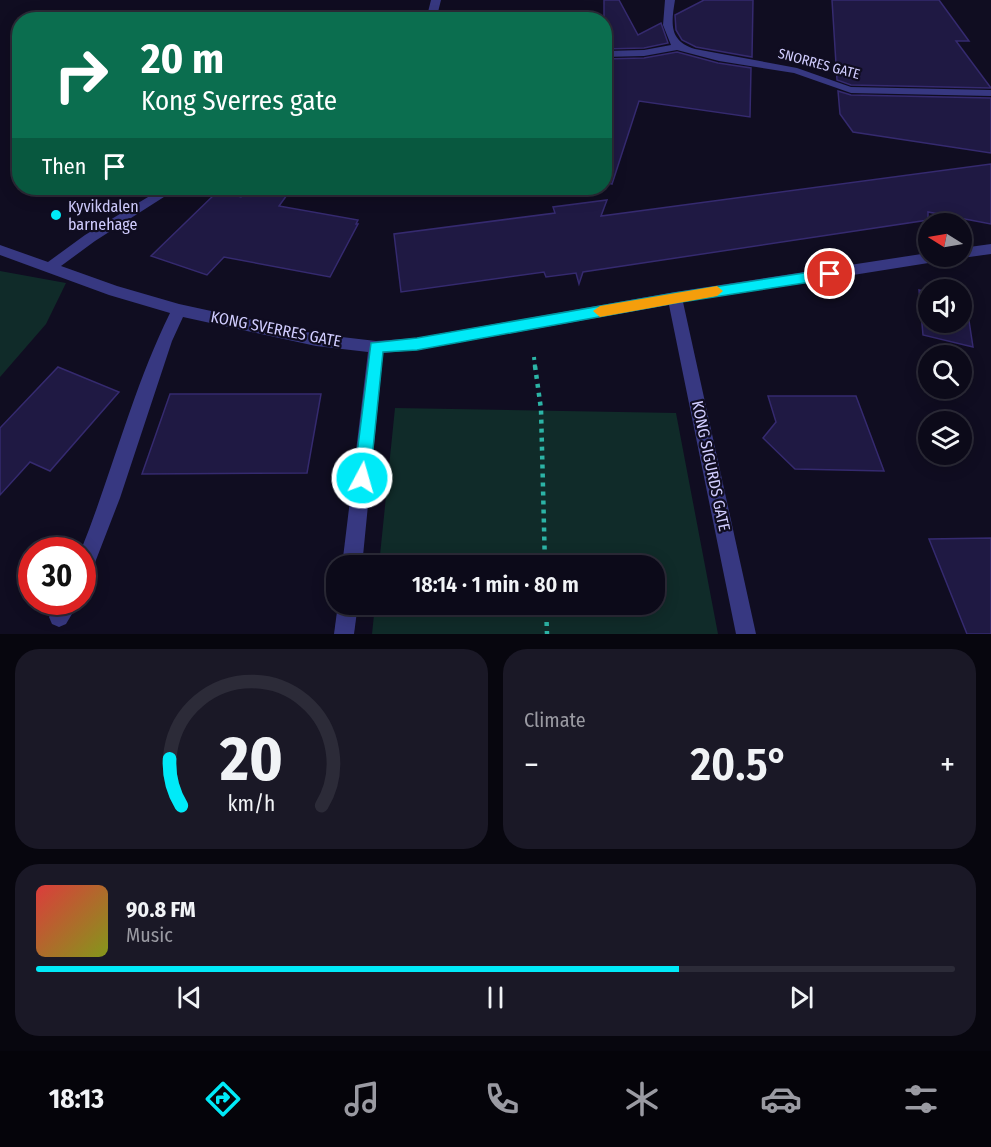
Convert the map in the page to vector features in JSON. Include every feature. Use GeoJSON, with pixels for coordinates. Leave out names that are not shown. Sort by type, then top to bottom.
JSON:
{"type":"FeatureCollection","features":[{"type":"Feature","properties":{"kind":"street"},"geometry":{"type":"LineString","coordinates":[[670,0],[667,16],[669,37],[678,47]]}},
{"type":"Feature","properties":{"kind":"street"},"geometry":{"type":"LineString","coordinates":[[612,54],[644,53],[678,47]]}},
{"type":"Feature","properties":{"kind":"street","name":"SNORRES GATE"},"geometry":{"type":"LineString","coordinates":[[678,47],[699,55],[791,69],[833,86],[851,90],[991,93]]}},
{"type":"Feature","properties":{"kind":"street"},"geometry":{"type":"LineString","coordinates":[[49,268],[90,238],[161,195]]}},
{"type":"Feature","properties":{"kind":"street"},"geometry":{"type":"LineString","coordinates":[[972,252],[991,249]]}},
{"type":"Feature","properties":{"kind":"street","name":"KONG SVERRES GATE"},"geometry":{"type":"LineString","coordinates":[[0,250],[114,291],[179,310],[316,340],[376,347],[417,344],[675,298],[918,260]]}},
{"type":"Feature","properties":{"kind":"street","name":"KONG SIGURDS GATE"},"geometry":{"type":"LineString","coordinates":[[675,298],[746,634]]}},
{"type":"Feature","properties":{"kind":"street"},"geometry":{"type":"LineString","coordinates":[[96,537],[164,341],[179,310]]}},
{"type":"Feature","properties":{"kind":"street"},"geometry":{"type":"LineString","coordinates":[[353,555],[376,347]]}},
{"type":"Feature","properties":{"kind":"street"},"geometry":{"type":"LineString","coordinates":[[344,634],[347,615]]}},
{"type":"Feature","properties":{"kind":"path"},"geometry":{"type":"LineString","coordinates":[[530,324],[541,409],[545,555]]}},
{"type":"Feature","properties":{"kind":"path"},"geometry":{"type":"LineString","coordinates":[[546,615],[547,634]]}},
{"type":"Feature","properties":{"kind":"green space"},"geometry":{"type":"Polygon","coordinates":[[[0,271],[66,283],[46,324],[0,377],[0,271]]]}},
{"type":"Feature","properties":{"kind":"green space"},"geometry":{"type":"Polygon","coordinates":[[[395,408],[676,413],[718,634],[372,634],[374,615],[665,615],[665,555],[380,555],[395,408]]]}},
{"type":"Feature","properties":{"kind":"building"},"geometry":{"type":"Polygon","coordinates":[[[604,0],[619,0],[638,35],[661,23],[668,43],[644,48],[612,49],[612,12],[604,12],[604,0]]]}},
{"type":"Feature","properties":{"kind":"building"},"geometry":{"type":"Polygon","coordinates":[[[704,0],[753,0],[752,57],[696,47],[682,40],[676,30],[675,15],[704,0]]]}},
{"type":"Feature","properties":{"kind":"building"},"geometry":{"type":"Polygon","coordinates":[[[832,0],[939,0],[969,41],[956,41],[991,88],[851,85],[837,80],[832,0]]]}},
{"type":"Feature","properties":{"kind":"building"},"geometry":{"type":"Polygon","coordinates":[[[677,52],[718,63],[751,68],[750,117],[639,101],[612,184],[612,59],[644,58],[677,52]]]}},
{"type":"Feature","properties":{"kind":"building"},"geometry":{"type":"Polygon","coordinates":[[[838,91],[851,95],[991,98],[991,153],[853,132],[840,114],[838,91]]]}},
{"type":"Feature","properties":{"kind":"building"},"geometry":{"type":"Polygon","coordinates":[[[991,164],[991,224],[972,220],[972,213],[918,213],[918,222],[583,272],[579,284],[576,273],[546,277],[544,272],[401,292],[394,234],[555,213],[553,207],[607,200],[601,216],[991,164]]]}},
{"type":"Feature","properties":{"kind":"building"},"geometry":{"type":"Polygon","coordinates":[[[214,195],[241,197],[243,195],[287,195],[279,206],[358,220],[356,224],[358,224],[330,277],[224,257],[207,275],[151,256],[214,195]]]}},
{"type":"Feature","properties":{"kind":"building"},"geometry":{"type":"Polygon","coordinates":[[[923,333],[971,333],[973,347],[972,345],[923,335],[923,333]]]}},
{"type":"Feature","properties":{"kind":"building"},"geometry":{"type":"Polygon","coordinates":[[[58,367],[119,392],[50,471],[30,462],[0,495],[0,428],[58,367]]]}},
{"type":"Feature","properties":{"kind":"building"},"geometry":{"type":"Polygon","coordinates":[[[170,394],[321,394],[307,473],[142,474],[170,394]]]}},
{"type":"Feature","properties":{"kind":"building"},"geometry":{"type":"Polygon","coordinates":[[[768,396],[856,396],[884,471],[795,469],[763,438],[776,422],[768,396]]]}},
{"type":"Feature","properties":{"kind":"building"},"geometry":{"type":"Polygon","coordinates":[[[991,538],[991,634],[967,634],[929,539],[991,538]]]}},
{"type":"Feature","properties":{"kind":"slow traffic"},"geometry":{"type":"LineString","coordinates":[[600,311],[717,291]]}},
{"type":"Feature","properties":{"kind":"place","name":"Kyvikdalen barnehage"},"geometry":{"type":"Point","coordinates":[56,215]}},
{"type":"Feature","properties":{"kind":"route"},"geometry":{"type":"LineString","coordinates":[[362,478],[376,347],[417,344],[675,298],[830,274]]}}]}
